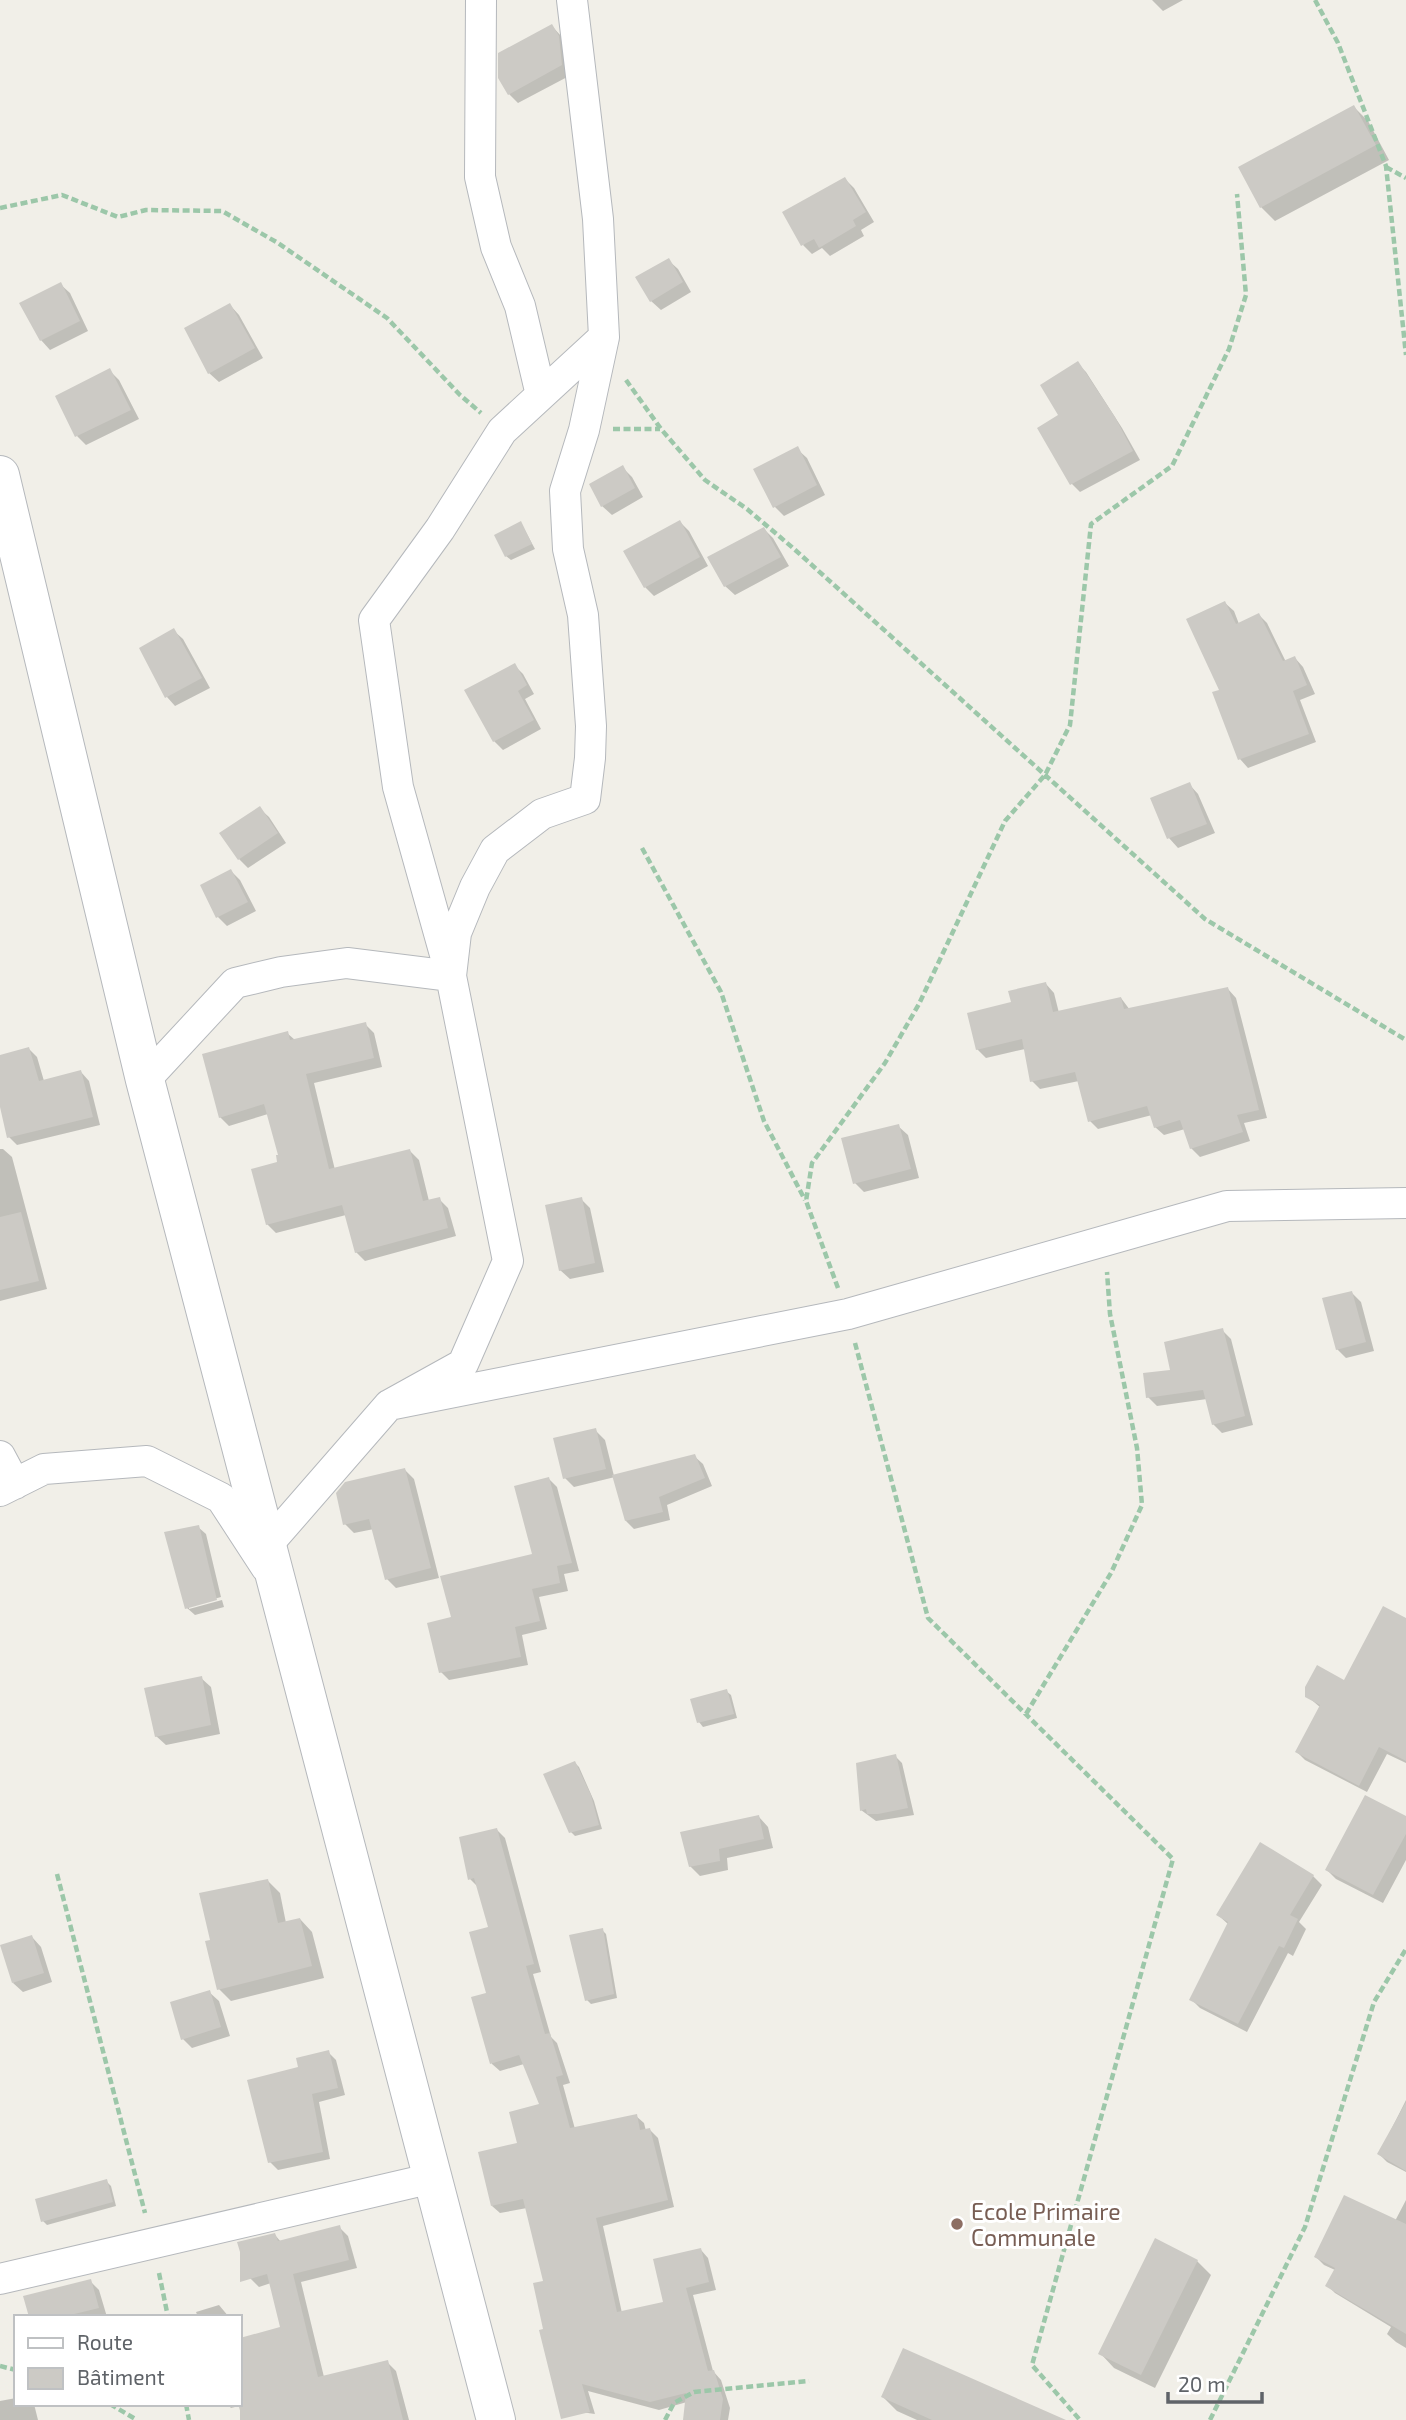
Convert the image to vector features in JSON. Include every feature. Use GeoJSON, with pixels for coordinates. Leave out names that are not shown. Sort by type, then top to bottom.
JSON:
{"type":"FeatureCollection","features":[{"type":"Feature","properties":{"kind":"street"},"geometry":{"type":"LineString","coordinates":[[481,0],[480,177],[496,247],[520,306],[541,395]]}},
{"type":"Feature","properties":{"kind":"street"},"geometry":{"type":"LineString","coordinates":[[451,976],[456,933],[475,887],[495,850],[542,814],[585,799],[591,726],[583,615],[568,549],[565,491],[584,430],[604,337],[598,219],[572,0]]}},
{"type":"Feature","properties":{"kind":"street"},"geometry":{"type":"LineString","coordinates":[[268,1544],[389,1405],[463,1364],[508,1262],[451,976],[398,787],[373,620],[440,529],[502,431],[604,337]]}},
{"type":"Feature","properties":{"kind":"street"},"geometry":{"type":"LineString","coordinates":[[0,475],[145,1080],[496,2420]]}},
{"type":"Feature","properties":{"kind":"street"},"geometry":{"type":"LineString","coordinates":[[145,1080],[234,983],[281,972],[347,963],[451,976]]}},
{"type":"Feature","properties":{"kind":"street"},"geometry":{"type":"LineString","coordinates":[[389,1405],[848,1314],[1227,1206],[1406,1203]]}},
{"type":"Feature","properties":{"kind":"street"},"geometry":{"type":"LineString","coordinates":[[0,1456],[8,1487],[44,1469],[148,1461],[221,1498],[279,1586]]}},
{"type":"Feature","properties":{"kind":"street"},"geometry":{"type":"LineString","coordinates":[[0,2279],[433,2178]]}},
{"type":"Feature","properties":{"kind":"path"},"geometry":{"type":"LineString","coordinates":[[1315,0],[1339,43],[1385,166],[1406,355]]}},
{"type":"Feature","properties":{"kind":"path"},"geometry":{"type":"LineString","coordinates":[[1385,166],[1406,178]]}},
{"type":"Feature","properties":{"kind":"path"},"geometry":{"type":"LineString","coordinates":[[806,1201],[812,1163],[886,1063],[919,1004],[1005,821],[1045,775],[1070,724],[1091,524],[1172,466],[1229,349],[1246,296],[1237,194]]}},
{"type":"Feature","properties":{"kind":"path"},"geometry":{"type":"LineString","coordinates":[[0,208],[62,195],[118,218],[146,210],[222,211],[278,243],[387,318],[460,395],[502,431]]}},
{"type":"Feature","properties":{"kind":"path"},"geometry":{"type":"LineString","coordinates":[[604,337],[623,376],[661,429],[705,480],[747,509],[793,548],[1205,919],[1406,1040]]}},
{"type":"Feature","properties":{"kind":"path"},"geometry":{"type":"LineString","coordinates":[[584,430],[661,429]]}},
{"type":"Feature","properties":{"kind":"path"},"geometry":{"type":"LineString","coordinates":[[642,848],[722,992],[764,1121],[806,1201],[848,1314],[928,1618],[1173,1859],[1032,2365],[1080,2420]]}},
{"type":"Feature","properties":{"kind":"path"},"geometry":{"type":"LineString","coordinates":[[1026,1714],[1111,1573],[1142,1505],[1137,1448],[1110,1314],[1104,1239]]}},
{"type":"Feature","properties":{"kind":"path"},"geometry":{"type":"LineString","coordinates":[[57,1874],[153,2244],[168,2315]]}},
{"type":"Feature","properties":{"kind":"path"},"geometry":{"type":"LineString","coordinates":[[1210,2420],[1304,2227],[1374,2002],[1406,1949]]}},
{"type":"Feature","properties":{"kind":"path"},"geometry":{"type":"LineString","coordinates":[[665,2420],[674,2403],[694,2392],[809,2381]]}},
{"type":"Feature","properties":{"kind":"path"},"geometry":{"type":"LineString","coordinates":[[113,2406],[137,2420]]}},
{"type":"Feature","properties":{"kind":"building"},"geometry":{"type":"Polygon","coordinates":[[[552,24],[559,36],[562,65],[508,95],[498,78],[498,53],[552,24]]]}},
{"type":"Feature","properties":{"kind":"building"},"geometry":{"type":"Polygon","coordinates":[[[1354,105],[1376,145],[1260,208],[1238,167],[1354,105]]]}},
{"type":"Feature","properties":{"kind":"building"},"geometry":{"type":"Polygon","coordinates":[[[845,177],[866,212],[853,220],[856,226],[819,248],[814,239],[801,246],[782,212],[845,177]]]}},
{"type":"Feature","properties":{"kind":"building"},"geometry":{"type":"Polygon","coordinates":[[[669,258],[683,282],[650,302],[635,277],[669,258]]]}},
{"type":"Feature","properties":{"kind":"building"},"geometry":{"type":"Polygon","coordinates":[[[61,282],[80,321],[40,341],[19,303],[61,282]]]}},
{"type":"Feature","properties":{"kind":"building"},"geometry":{"type":"Polygon","coordinates":[[[230,303],[255,348],[208,374],[184,328],[230,303]]]}},
{"type":"Feature","properties":{"kind":"building"},"geometry":{"type":"Polygon","coordinates":[[[1078,361],[1115,417],[1133,451],[1070,485],[1037,428],[1058,415],[1040,385],[1078,361]]]}},
{"type":"Feature","properties":{"kind":"building"},"geometry":{"type":"Polygon","coordinates":[[[110,368],[131,410],[75,437],[55,396],[110,368]]]}},
{"type":"Feature","properties":{"kind":"building"},"geometry":{"type":"Polygon","coordinates":[[[798,446],[817,485],[773,508],[753,469],[798,446]]]}},
{"type":"Feature","properties":{"kind":"building"},"geometry":{"type":"Polygon","coordinates":[[[623,465],[635,488],[601,507],[589,484],[623,465]]]}},
{"type":"Feature","properties":{"kind":"building"},"geometry":{"type":"Polygon","coordinates":[[[680,520],[700,557],[644,588],[623,551],[680,520]]]}},
{"type":"Feature","properties":{"kind":"building"},"geometry":{"type":"Polygon","coordinates":[[[521,521],[532,544],[505,557],[494,535],[521,521]]]}},
{"type":"Feature","properties":{"kind":"building"},"geometry":{"type":"Polygon","coordinates":[[[764,527],[781,557],[724,587],[707,557],[764,527]]]}},
{"type":"Feature","properties":{"kind":"building"},"geometry":{"type":"Polygon","coordinates":[[[1225,601],[1236,624],[1259,613],[1283,661],[1295,656],[1307,685],[1293,691],[1309,734],[1238,760],[1212,692],[1219,690],[1186,619],[1225,601]]]}},
{"type":"Feature","properties":{"kind":"building"},"geometry":{"type":"Polygon","coordinates":[[[174,628],[202,678],[165,698],[139,648],[174,628]]]}},
{"type":"Feature","properties":{"kind":"building"},"geometry":{"type":"Polygon","coordinates":[[[515,663],[527,685],[518,691],[534,720],[493,742],[464,690],[515,663]]]}},
{"type":"Feature","properties":{"kind":"building"},"geometry":{"type":"Polygon","coordinates":[[[1190,782],[1207,824],[1167,839],[1150,798],[1190,782]]]}},
{"type":"Feature","properties":{"kind":"building"},"geometry":{"type":"Polygon","coordinates":[[[260,806],[278,833],[238,860],[219,833],[260,806]]]}},
{"type":"Feature","properties":{"kind":"building"},"geometry":{"type":"Polygon","coordinates":[[[231,869],[248,902],[216,918],[200,885],[231,869]]]}},
{"type":"Feature","properties":{"kind":"building"},"geometry":{"type":"Polygon","coordinates":[[[1046,982],[1053,1012],[1121,997],[1124,1009],[1228,987],[1259,1110],[1237,1115],[1243,1132],[1190,1149],[1180,1120],[1154,1128],[1147,1106],[1088,1122],[1075,1072],[1030,1082],[1022,1039],[976,1050],[967,1013],[1011,1002],[1008,991],[1046,982]]]}},
{"type":"Feature","properties":{"kind":"building"},"geometry":{"type":"Polygon","coordinates":[[[366,1022],[374,1058],[306,1074],[329,1169],[410,1149],[423,1201],[440,1197],[448,1228],[355,1253],[342,1205],[266,1225],[251,1169],[277,1162],[278,1155],[264,1104],[219,1118],[202,1054],[288,1031],[290,1040],[366,1022]]]}},
{"type":"Feature","properties":{"kind":"building"},"geometry":{"type":"Polygon","coordinates":[[[29,1047],[39,1081],[81,1070],[93,1117],[7,1138],[0,1107],[0,1055],[29,1047]]]}},
{"type":"Feature","properties":{"kind":"building"},"geometry":{"type":"Polygon","coordinates":[[[899,1124],[911,1169],[853,1184],[841,1138],[899,1124]]]}},
{"type":"Feature","properties":{"kind":"building"},"geometry":{"type":"Polygon","coordinates":[[[582,1197],[595,1263],[559,1271],[545,1205],[582,1197]]]}},
{"type":"Feature","properties":{"kind":"building"},"geometry":{"type":"Polygon","coordinates":[[[21,1212],[39,1281],[0,1290],[0,1217],[21,1212]]]}},
{"type":"Feature","properties":{"kind":"building"},"geometry":{"type":"Polygon","coordinates":[[[1352,1291],[1366,1342],[1336,1350],[1322,1298],[1352,1291]]]}},
{"type":"Feature","properties":{"kind":"building"},"geometry":{"type":"Polygon","coordinates":[[[1223,1328],[1245,1416],[1212,1425],[1203,1390],[1146,1398],[1143,1373],[1170,1370],[1164,1342],[1223,1328]]]}},
{"type":"Feature","properties":{"kind":"building"},"geometry":{"type":"Polygon","coordinates":[[[596,1428],[606,1469],[563,1479],[553,1438],[596,1428]]]}},
{"type":"Feature","properties":{"kind":"building"},"geometry":{"type":"Polygon","coordinates":[[[695,1454],[705,1478],[659,1497],[663,1512],[625,1521],[612,1475],[695,1454]]]}},
{"type":"Feature","properties":{"kind":"building"},"geometry":{"type":"Polygon","coordinates":[[[405,1468],[431,1568],[385,1580],[369,1519],[343,1525],[336,1493],[345,1482],[405,1468]]]}},
{"type":"Feature","properties":{"kind":"building"},"geometry":{"type":"Polygon","coordinates":[[[549,1477],[572,1563],[557,1566],[560,1583],[532,1589],[540,1621],[515,1627],[521,1657],[439,1673],[427,1623],[451,1617],[440,1576],[532,1554],[514,1486],[549,1477]]]}},
{"type":"Feature","properties":{"kind":"building"},"geometry":{"type":"Polygon","coordinates":[[[199,1525],[217,1600],[185,1609],[164,1532],[199,1525]]]}},
{"type":"Feature","properties":{"kind":"building"},"geometry":{"type":"Polygon","coordinates":[[[1383,1606],[1406,1618],[1406,1761],[1379,1747],[1359,1786],[1295,1752],[1320,1705],[1305,1697],[1305,1687],[1317,1665],[1344,1680],[1383,1606]]]}},
{"type":"Feature","properties":{"kind":"building"},"geometry":{"type":"Polygon","coordinates":[[[202,1676],[211,1725],[155,1737],[144,1688],[202,1676]]]}},
{"type":"Feature","properties":{"kind":"building"},"geometry":{"type":"Polygon","coordinates":[[[727,1689],[734,1714],[697,1723],[690,1699],[727,1689]]]}},
{"type":"Feature","properties":{"kind":"building"},"geometry":{"type":"Polygon","coordinates":[[[896,1754],[908,1808],[878,1814],[867,1814],[866,1809],[860,1811],[856,1763],[896,1754]]]}},
{"type":"Feature","properties":{"kind":"building"},"geometry":{"type":"Polygon","coordinates":[[[575,1761],[591,1795],[599,1825],[569,1833],[543,1774],[575,1761]]]}},
{"type":"Feature","properties":{"kind":"building"},"geometry":{"type":"Polygon","coordinates":[[[1365,1795],[1406,1816],[1406,1834],[1373,1895],[1325,1870],[1365,1795]]]}},
{"type":"Feature","properties":{"kind":"building"},"geometry":{"type":"Polygon","coordinates":[[[759,1815],[764,1839],[719,1849],[720,1861],[689,1867],[680,1832],[759,1815]]]}},
{"type":"Feature","properties":{"kind":"building"},"geometry":{"type":"Polygon","coordinates":[[[497,1828],[534,1964],[526,1966],[545,2034],[550,2033],[563,2075],[556,2077],[570,2128],[637,2114],[640,2130],[650,2128],[668,2200],[596,2218],[617,2312],[663,2302],[653,2259],[701,2248],[709,2282],[686,2288],[708,2371],[714,2370],[723,2399],[720,2420],[683,2420],[686,2393],[650,2402],[582,2384],[590,2412],[561,2419],[539,2330],[543,2329],[533,2283],[543,2281],[523,2199],[491,2206],[478,2152],[517,2143],[509,2112],[539,2104],[519,2055],[490,2064],[471,1997],[486,1993],[469,1932],[488,1927],[474,1878],[468,1880],[459,1837],[497,1828]]]}},
{"type":"Feature","properties":{"kind":"building"},"geometry":{"type":"Polygon","coordinates":[[[1260,1842],[1314,1875],[1290,1915],[1298,1919],[1284,1948],[1279,1946],[1238,2024],[1189,2000],[1228,1922],[1216,1915],[1260,1842]]]}},
{"type":"Feature","properties":{"kind":"building"},"geometry":{"type":"Polygon","coordinates":[[[268,1879],[278,1923],[300,1918],[312,1966],[217,1990],[205,1941],[210,1940],[199,1893],[268,1879]]]}},
{"type":"Feature","properties":{"kind":"building"},"geometry":{"type":"Polygon","coordinates":[[[603,1928],[614,1994],[585,2001],[569,1935],[603,1928]]]}},
{"type":"Feature","properties":{"kind":"building"},"geometry":{"type":"Polygon","coordinates":[[[32,1935],[44,1973],[12,1983],[0,1945],[32,1935]]]}},
{"type":"Feature","properties":{"kind":"building"},"geometry":{"type":"Polygon","coordinates":[[[210,1990],[221,2027],[181,2040],[170,2002],[210,1990]]]}},
{"type":"Feature","properties":{"kind":"building"},"geometry":{"type":"Polygon","coordinates":[[[329,2050],[338,2088],[312,2094],[323,2152],[268,2163],[247,2080],[298,2067],[296,2058],[329,2050]]]}},
{"type":"Feature","properties":{"kind":"building"},"geometry":{"type":"Polygon","coordinates":[[[1406,2102],[1406,2171],[1377,2154],[1406,2102]]]}},
{"type":"Feature","properties":{"kind":"building"},"geometry":{"type":"Polygon","coordinates":[[[107,2179],[113,2202],[41,2222],[35,2199],[107,2179]]]}},
{"type":"Feature","properties":{"kind":"building"},"geometry":{"type":"Polygon","coordinates":[[[1344,2195],[1406,2224],[1406,2334],[1325,2286],[1335,2268],[1314,2257],[1344,2195]]]}},
{"type":"Feature","properties":{"kind":"building"},"geometry":{"type":"Polygon","coordinates":[[[340,2225],[349,2260],[293,2274],[318,2377],[388,2360],[403,2420],[240,2420],[242,2337],[280,2327],[267,2274],[240,2282],[240,2252],[237,2242],[275,2233],[278,2241],[340,2225]]]}},
{"type":"Feature","properties":{"kind":"building"},"geometry":{"type":"Polygon","coordinates":[[[1155,2238],[1198,2260],[1141,2375],[1098,2354],[1155,2238]]]}},
{"type":"Feature","properties":{"kind":"building"},"geometry":{"type":"Polygon","coordinates":[[[91,2279],[99,2308],[70,2315],[28,2315],[23,2296],[91,2279]]]}},
{"type":"Feature","properties":{"kind":"building"},"geometry":{"type":"Polygon","coordinates":[[[903,2348],[1066,2420],[932,2420],[881,2397],[903,2348]]]}},
{"type":"Feature","properties":{"kind":"place","name":"Ecole Primaire Communale"},"geometry":{"type":"Point","coordinates":[957,2224]}}]}
